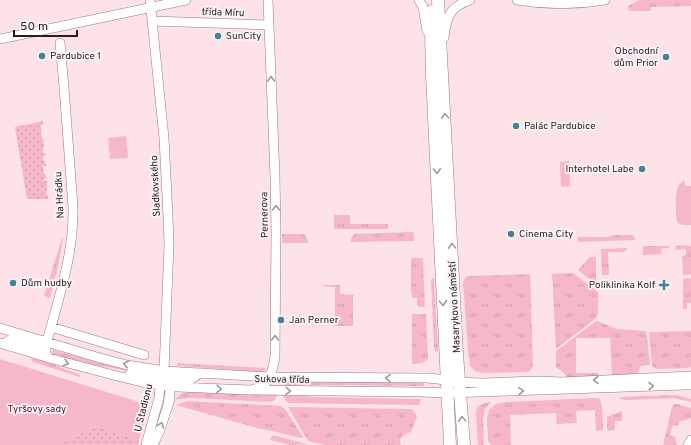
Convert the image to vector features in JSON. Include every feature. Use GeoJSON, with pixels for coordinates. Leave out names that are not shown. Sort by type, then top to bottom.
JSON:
{"type":"FeatureCollection","features":[{"type":"Feature","properties":{"kind":"main road","name":"Masarykovo náměstí"},"geometry":{"type":"LineString","coordinates":[[434,0],[431,21],[437,56],[464,445]]}},
{"type":"Feature","properties":{"kind":"main road","name":"Masarykovo náměstí"},"geometry":{"type":"LineString","coordinates":[[438,0],[437,56],[450,445]]}},
{"type":"Feature","properties":{"kind":"street"},"geometry":{"type":"LineString","coordinates":[[0,39],[150,4],[186,0]]}},
{"type":"Feature","properties":{"kind":"street"},"geometry":{"type":"LineString","coordinates":[[268,0],[269,25]]}},
{"type":"Feature","properties":{"kind":"street"},"geometry":{"type":"LineString","coordinates":[[419,0],[424,11],[437,56]]}},
{"type":"Feature","properties":{"kind":"street"},"geometry":{"type":"LineString","coordinates":[[437,56],[449,16],[456,6],[470,0]]}},
{"type":"Feature","properties":{"kind":"street"},"geometry":{"type":"LineString","coordinates":[[517,0],[539,4],[557,5],[605,0]]}},
{"type":"Feature","properties":{"kind":"street","name":"Sladkovského"},"geometry":{"type":"LineString","coordinates":[[150,4],[163,126],[168,217],[169,244],[165,380]]}},
{"type":"Feature","properties":{"kind":"street","name":"třída Míru"},"geometry":{"type":"LineString","coordinates":[[152,22],[269,25]]}},
{"type":"Feature","properties":{"kind":"street","name":"Pernerova"},"geometry":{"type":"LineString","coordinates":[[269,25],[276,231],[275,357],[269,377]]}},
{"type":"Feature","properties":{"kind":"street","name":"Na Hrádku"},"geometry":{"type":"LineString","coordinates":[[49,358],[46,351],[47,342],[68,263],[72,237],[73,216],[60,43]]}},
{"type":"Feature","properties":{"kind":"street","name":"Sukova třída"},"geometry":{"type":"LineString","coordinates":[[0,328],[120,363],[149,369],[165,380],[200,373],[269,377],[427,378],[447,381],[460,388]]}},
{"type":"Feature","properties":{"kind":"street"},"geometry":{"type":"LineString","coordinates":[[51,328],[144,355]]}},
{"type":"Feature","properties":{"kind":"street"},"geometry":{"type":"LineString","coordinates":[[2,343],[12,339],[41,348],[45,347],[47,342]]}},
{"type":"Feature","properties":{"kind":"street","name":"Sukova třída"},"geometry":{"type":"LineString","coordinates":[[2,343],[49,358],[117,376],[165,380],[189,388],[448,393],[460,388]]}},
{"type":"Feature","properties":{"kind":"street","name":"Sukova třída"},"geometry":{"type":"LineString","coordinates":[[117,376],[129,374],[157,377],[162,375],[165,380]]}},
{"type":"Feature","properties":{"kind":"street"},"geometry":{"type":"LineString","coordinates":[[460,388],[482,383],[538,381],[561,382],[691,376]]}},
{"type":"Feature","properties":{"kind":"street"},"geometry":{"type":"LineString","coordinates":[[249,390],[262,387],[269,377]]}},
{"type":"Feature","properties":{"kind":"street","name":"U Stadionu"},"geometry":{"type":"LineString","coordinates":[[165,380],[170,393],[168,404]]}},
{"type":"Feature","properties":{"kind":"street","name":"U Stadionu"},"geometry":{"type":"LineString","coordinates":[[146,445],[165,380]]}},
{"type":"Feature","properties":{"kind":"street"},"geometry":{"type":"LineString","coordinates":[[460,388],[482,392],[691,385]]}},
{"type":"Feature","properties":{"kind":"street","name":"U Stadionu"},"geometry":{"type":"LineString","coordinates":[[153,445],[160,430],[171,397],[179,390],[189,388]]}},
{"type":"Feature","properties":{"kind":"street"},"geometry":{"type":"LineString","coordinates":[[688,445],[691,440]]}},
{"type":"Feature","properties":{"kind":"green space"},"geometry":{"type":"Polygon","coordinates":[[[640,0],[691,0],[691,6],[651,7],[651,11],[629,11],[628,6],[640,0]]]}},
{"type":"Feature","properties":{"kind":"green space"},"geometry":{"type":"Polygon","coordinates":[[[43,121],[43,125],[41,125],[42,139],[44,140],[43,143],[45,146],[43,146],[43,153],[45,153],[45,156],[43,156],[43,161],[45,161],[46,166],[43,166],[44,174],[47,178],[44,179],[44,181],[47,181],[46,195],[48,195],[48,199],[27,199],[15,127],[43,121]]]}},
{"type":"Feature","properties":{"kind":"green space"},"geometry":{"type":"Polygon","coordinates":[[[126,136],[128,158],[110,159],[108,138],[126,136]]]}},
{"type":"Feature","properties":{"kind":"green space"},"geometry":{"type":"Polygon","coordinates":[[[569,161],[570,186],[561,187],[560,162],[569,161]]]}},
{"type":"Feature","properties":{"kind":"green space"},"geometry":{"type":"Polygon","coordinates":[[[685,180],[685,186],[691,186],[691,225],[679,224],[676,216],[677,190],[679,185],[685,180]]]}},
{"type":"Feature","properties":{"kind":"green space"},"geometry":{"type":"Polygon","coordinates":[[[334,215],[350,215],[350,224],[388,224],[388,229],[334,229],[334,215]]]}},
{"type":"Feature","properties":{"kind":"green space"},"geometry":{"type":"Polygon","coordinates":[[[413,232],[414,241],[351,242],[354,234],[413,232]]]}},
{"type":"Feature","properties":{"kind":"green space"},"geometry":{"type":"Polygon","coordinates":[[[282,234],[304,234],[308,243],[282,243],[282,234]]]}},
{"type":"Feature","properties":{"kind":"green space"},"geometry":{"type":"Polygon","coordinates":[[[615,235],[633,235],[635,240],[578,242],[578,237],[607,237],[615,235]]]}},
{"type":"Feature","properties":{"kind":"green space"},"geometry":{"type":"Polygon","coordinates":[[[62,238],[58,267],[50,298],[44,296],[62,238]]]}},
{"type":"Feature","properties":{"kind":"green space"},"geometry":{"type":"Polygon","coordinates":[[[688,245],[691,247],[691,274],[683,275],[682,256],[686,255],[686,250],[675,250],[676,246],[688,245]]]}},
{"type":"Feature","properties":{"kind":"green space"},"geometry":{"type":"Polygon","coordinates":[[[643,246],[669,246],[669,248],[662,248],[662,254],[643,255],[643,246]]]}},
{"type":"Feature","properties":{"kind":"green space"},"geometry":{"type":"Polygon","coordinates":[[[628,248],[624,252],[608,252],[609,275],[602,275],[601,249],[628,248]]]}},
{"type":"Feature","properties":{"kind":"green space"},"geometry":{"type":"Polygon","coordinates":[[[590,257],[596,257],[596,280],[593,282],[579,271],[579,269],[590,257]]]}},
{"type":"Feature","properties":{"kind":"green space"},"geometry":{"type":"Polygon","coordinates":[[[411,258],[423,258],[425,307],[419,307],[417,305],[417,298],[412,298],[411,258]]]}},
{"type":"Feature","properties":{"kind":"green space"},"geometry":{"type":"Polygon","coordinates":[[[573,273],[598,292],[598,313],[595,319],[556,349],[552,274],[573,273]]]}},
{"type":"Feature","properties":{"kind":"green space"},"geometry":{"type":"Polygon","coordinates":[[[530,274],[532,369],[528,372],[483,373],[475,371],[470,366],[463,282],[468,276],[530,274]]]}},
{"type":"Feature","properties":{"kind":"green space"},"geometry":{"type":"Polygon","coordinates":[[[432,278],[434,279],[438,351],[436,352],[434,347],[432,278]]]}},
{"type":"Feature","properties":{"kind":"green space"},"geometry":{"type":"Polygon","coordinates":[[[683,279],[691,279],[691,303],[687,303],[687,309],[683,309],[683,279]]]}},
{"type":"Feature","properties":{"kind":"green space"},"geometry":{"type":"Polygon","coordinates":[[[323,285],[340,285],[340,294],[353,295],[353,326],[335,326],[335,287],[323,285]]]}},
{"type":"Feature","properties":{"kind":"green space"},"geometry":{"type":"Polygon","coordinates":[[[412,314],[426,314],[428,359],[422,363],[412,364],[412,314]]]}},
{"type":"Feature","properties":{"kind":"green space"},"geometry":{"type":"Polygon","coordinates":[[[597,321],[617,329],[645,331],[647,335],[650,365],[640,366],[639,371],[635,376],[612,377],[610,338],[576,338],[576,373],[598,373],[599,378],[567,379],[564,373],[556,367],[556,351],[597,321]]]}},
{"type":"Feature","properties":{"kind":"green space"},"geometry":{"type":"Polygon","coordinates":[[[691,331],[691,367],[654,368],[652,365],[649,332],[691,331]]]}},
{"type":"Feature","properties":{"kind":"green space"},"geometry":{"type":"Polygon","coordinates":[[[53,350],[145,374],[84,363],[53,354],[53,350]]]}},
{"type":"Feature","properties":{"kind":"green space"},"geometry":{"type":"Polygon","coordinates":[[[31,357],[80,375],[80,377],[33,362],[31,357]]]}},
{"type":"Feature","properties":{"kind":"green space","name":"Tyršovy sady"},"geometry":{"type":"Polygon","coordinates":[[[0,359],[149,405],[139,440],[94,426],[58,445],[0,445],[0,359]]]}},
{"type":"Feature","properties":{"kind":"green space"},"geometry":{"type":"Polygon","coordinates":[[[177,363],[266,368],[265,371],[262,372],[177,366],[177,363]]]}},
{"type":"Feature","properties":{"kind":"green space"},"geometry":{"type":"Polygon","coordinates":[[[284,381],[424,383],[424,386],[284,386],[284,381]]]}},
{"type":"Feature","properties":{"kind":"green space"},"geometry":{"type":"Polygon","coordinates":[[[189,392],[277,395],[275,400],[271,402],[190,398],[175,399],[181,394],[189,392]]]}},
{"type":"Feature","properties":{"kind":"green space"},"geometry":{"type":"Polygon","coordinates":[[[283,395],[421,399],[419,405],[290,403],[287,402],[283,395]]]}},
{"type":"Feature","properties":{"kind":"green space"},"geometry":{"type":"Polygon","coordinates":[[[676,395],[691,399],[691,402],[674,398],[624,400],[619,398],[620,397],[676,395]]]}},
{"type":"Feature","properties":{"kind":"green space"},"geometry":{"type":"Polygon","coordinates":[[[600,399],[602,407],[603,430],[596,431],[595,410],[576,411],[577,423],[557,424],[556,413],[510,415],[511,445],[492,445],[488,441],[487,419],[489,410],[496,404],[506,402],[600,399]]]}},
{"type":"Feature","properties":{"kind":"green space"},"geometry":{"type":"Polygon","coordinates":[[[187,401],[281,406],[285,409],[303,437],[301,438],[257,428],[176,405],[187,401]]]}},
{"type":"Feature","properties":{"kind":"green space"},"geometry":{"type":"Polygon","coordinates":[[[491,402],[485,409],[483,419],[484,445],[478,445],[476,411],[478,406],[491,402]]]}},
{"type":"Feature","properties":{"kind":"green space"},"geometry":{"type":"Polygon","coordinates":[[[674,404],[691,408],[691,418],[680,421],[678,426],[673,425],[670,435],[675,437],[677,445],[663,445],[672,406],[674,404]]]}},
{"type":"Feature","properties":{"kind":"green space"},"geometry":{"type":"Polygon","coordinates":[[[288,407],[412,409],[417,416],[411,432],[401,438],[401,445],[325,445],[308,441],[288,407]]]}},
{"type":"Feature","properties":{"kind":"green space"},"geometry":{"type":"Polygon","coordinates":[[[622,411],[622,421],[615,421],[615,430],[609,431],[607,429],[607,417],[622,411]]]}},
{"type":"Feature","properties":{"kind":"green space"},"geometry":{"type":"Polygon","coordinates":[[[94,426],[139,440],[138,445],[58,445],[94,426]]]}},
{"type":"Feature","properties":{"kind":"green space"},"geometry":{"type":"Polygon","coordinates":[[[272,436],[307,444],[290,445],[270,440],[272,436]]]}},
{"type":"Feature","properties":{"kind":"place","name":"SunCity"},"geometry":{"type":"Point","coordinates":[218,36]}},
{"type":"Feature","properties":{"kind":"place","name":"Pardubice 1"},"geometry":{"type":"Point","coordinates":[42,56]}},
{"type":"Feature","properties":{"kind":"place","name":"Obchodní dům Prior"},"geometry":{"type":"Point","coordinates":[666,57]}},
{"type":"Feature","properties":{"kind":"place","name":"Palác Pardubice"},"geometry":{"type":"Point","coordinates":[516,126]}},
{"type":"Feature","properties":{"kind":"place","name":"Interhotel Labe"},"geometry":{"type":"Point","coordinates":[642,169]}},
{"type":"Feature","properties":{"kind":"place","name":"Cinema City"},"geometry":{"type":"Point","coordinates":[511,234]}},
{"type":"Feature","properties":{"kind":"place","name":"Dům hudby"},"geometry":{"type":"Point","coordinates":[13,283]}},
{"type":"Feature","properties":{"kind":"place","name":"Poliklinika Kolf"},"geometry":{"type":"Point","coordinates":[664,285]}},
{"type":"Feature","properties":{"kind":"place","name":"Jan Perner"},"geometry":{"type":"Point","coordinates":[281,320]}}]}
